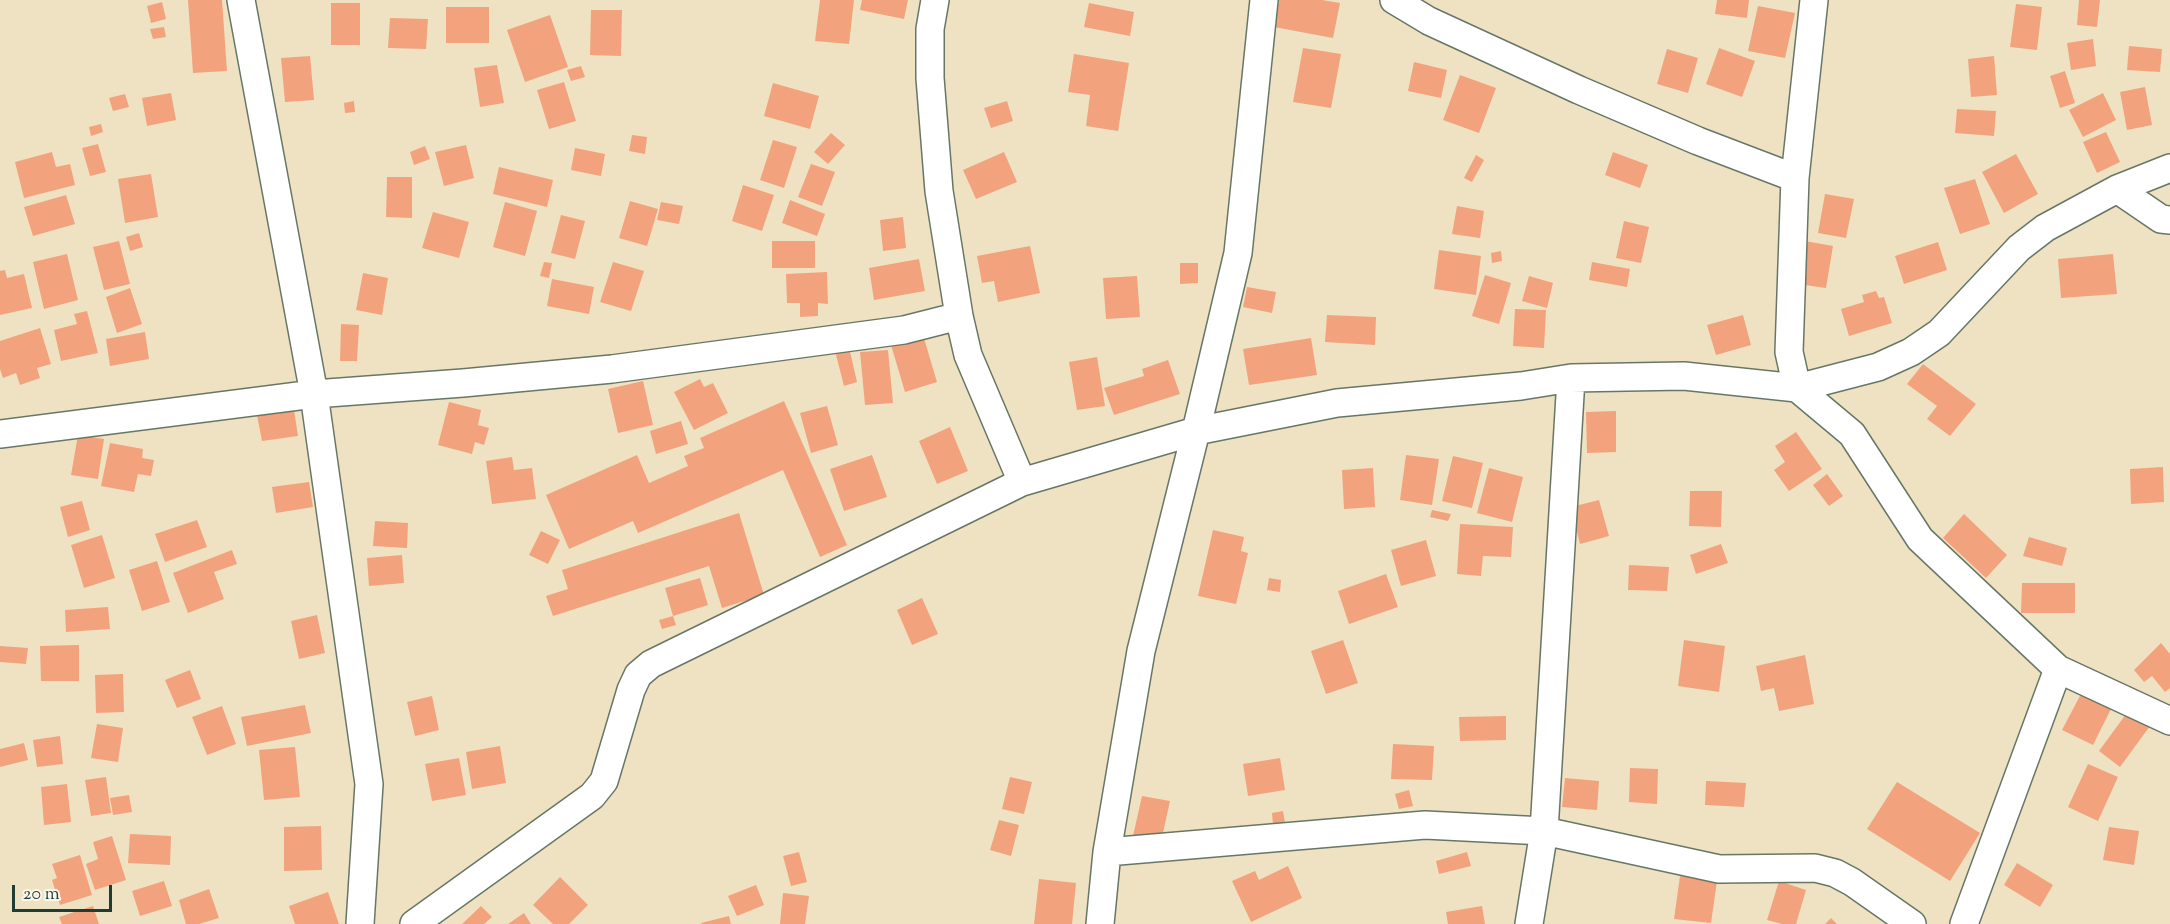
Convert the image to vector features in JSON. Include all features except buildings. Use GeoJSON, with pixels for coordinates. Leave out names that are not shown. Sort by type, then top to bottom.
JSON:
{"type":"FeatureCollection","features":[{"type":"Feature","properties":{"kind":"street"},"geometry":{"type":"LineString","coordinates":[[241,0],[314,394],[369,784],[360,924]]}},
{"type":"Feature","properties":{"kind":"street"},"geometry":{"type":"LineString","coordinates":[[934,0],[930,30],[930,78],[939,191],[959,316],[968,355],[1022,482]]}},
{"type":"Feature","properties":{"kind":"street"},"geometry":{"type":"LineString","coordinates":[[1100,924],[1107,852],[1141,651],[1238,254],[1264,0]]}},
{"type":"Feature","properties":{"kind":"street"},"geometry":{"type":"LineString","coordinates":[[1394,0],[1429,21],[1579,90],[1698,141],[1796,177]]}},
{"type":"Feature","properties":{"kind":"street"},"geometry":{"type":"LineString","coordinates":[[1814,0],[1796,177],[1789,352],[1797,387],[1852,434],[1920,539],[2058,669],[2170,721]]}},
{"type":"Feature","properties":{"kind":"street"},"geometry":{"type":"LineString","coordinates":[[414,924],[592,796],[604,781],[631,690],[638,675],[651,664],[1022,482],[1196,431],[1337,404],[1521,386],[1571,378],[1684,376],[1797,387],[1878,367],[1911,352],[1939,333],[2019,248],[2045,228],[2117,189],[2170,168]]}},
{"type":"Feature","properties":{"kind":"street"},"geometry":{"type":"LineString","coordinates":[[2117,189],[2161,219],[2170,220]]}},
{"type":"Feature","properties":{"kind":"street"},"geometry":{"type":"LineString","coordinates":[[0,434],[314,394],[612,369],[904,330],[959,316]]}},
{"type":"Feature","properties":{"kind":"street"},"geometry":{"type":"LineString","coordinates":[[1529,924],[1544,831],[1571,378]]}},
{"type":"Feature","properties":{"kind":"street"},"geometry":{"type":"LineString","coordinates":[[1964,924],[2058,669]]}},
{"type":"Feature","properties":{"kind":"street"},"geometry":{"type":"LineString","coordinates":[[1107,852],[1425,825],[1544,831],[1719,869],[1815,868],[1835,873],[1852,882],[1912,924]]}}]}
